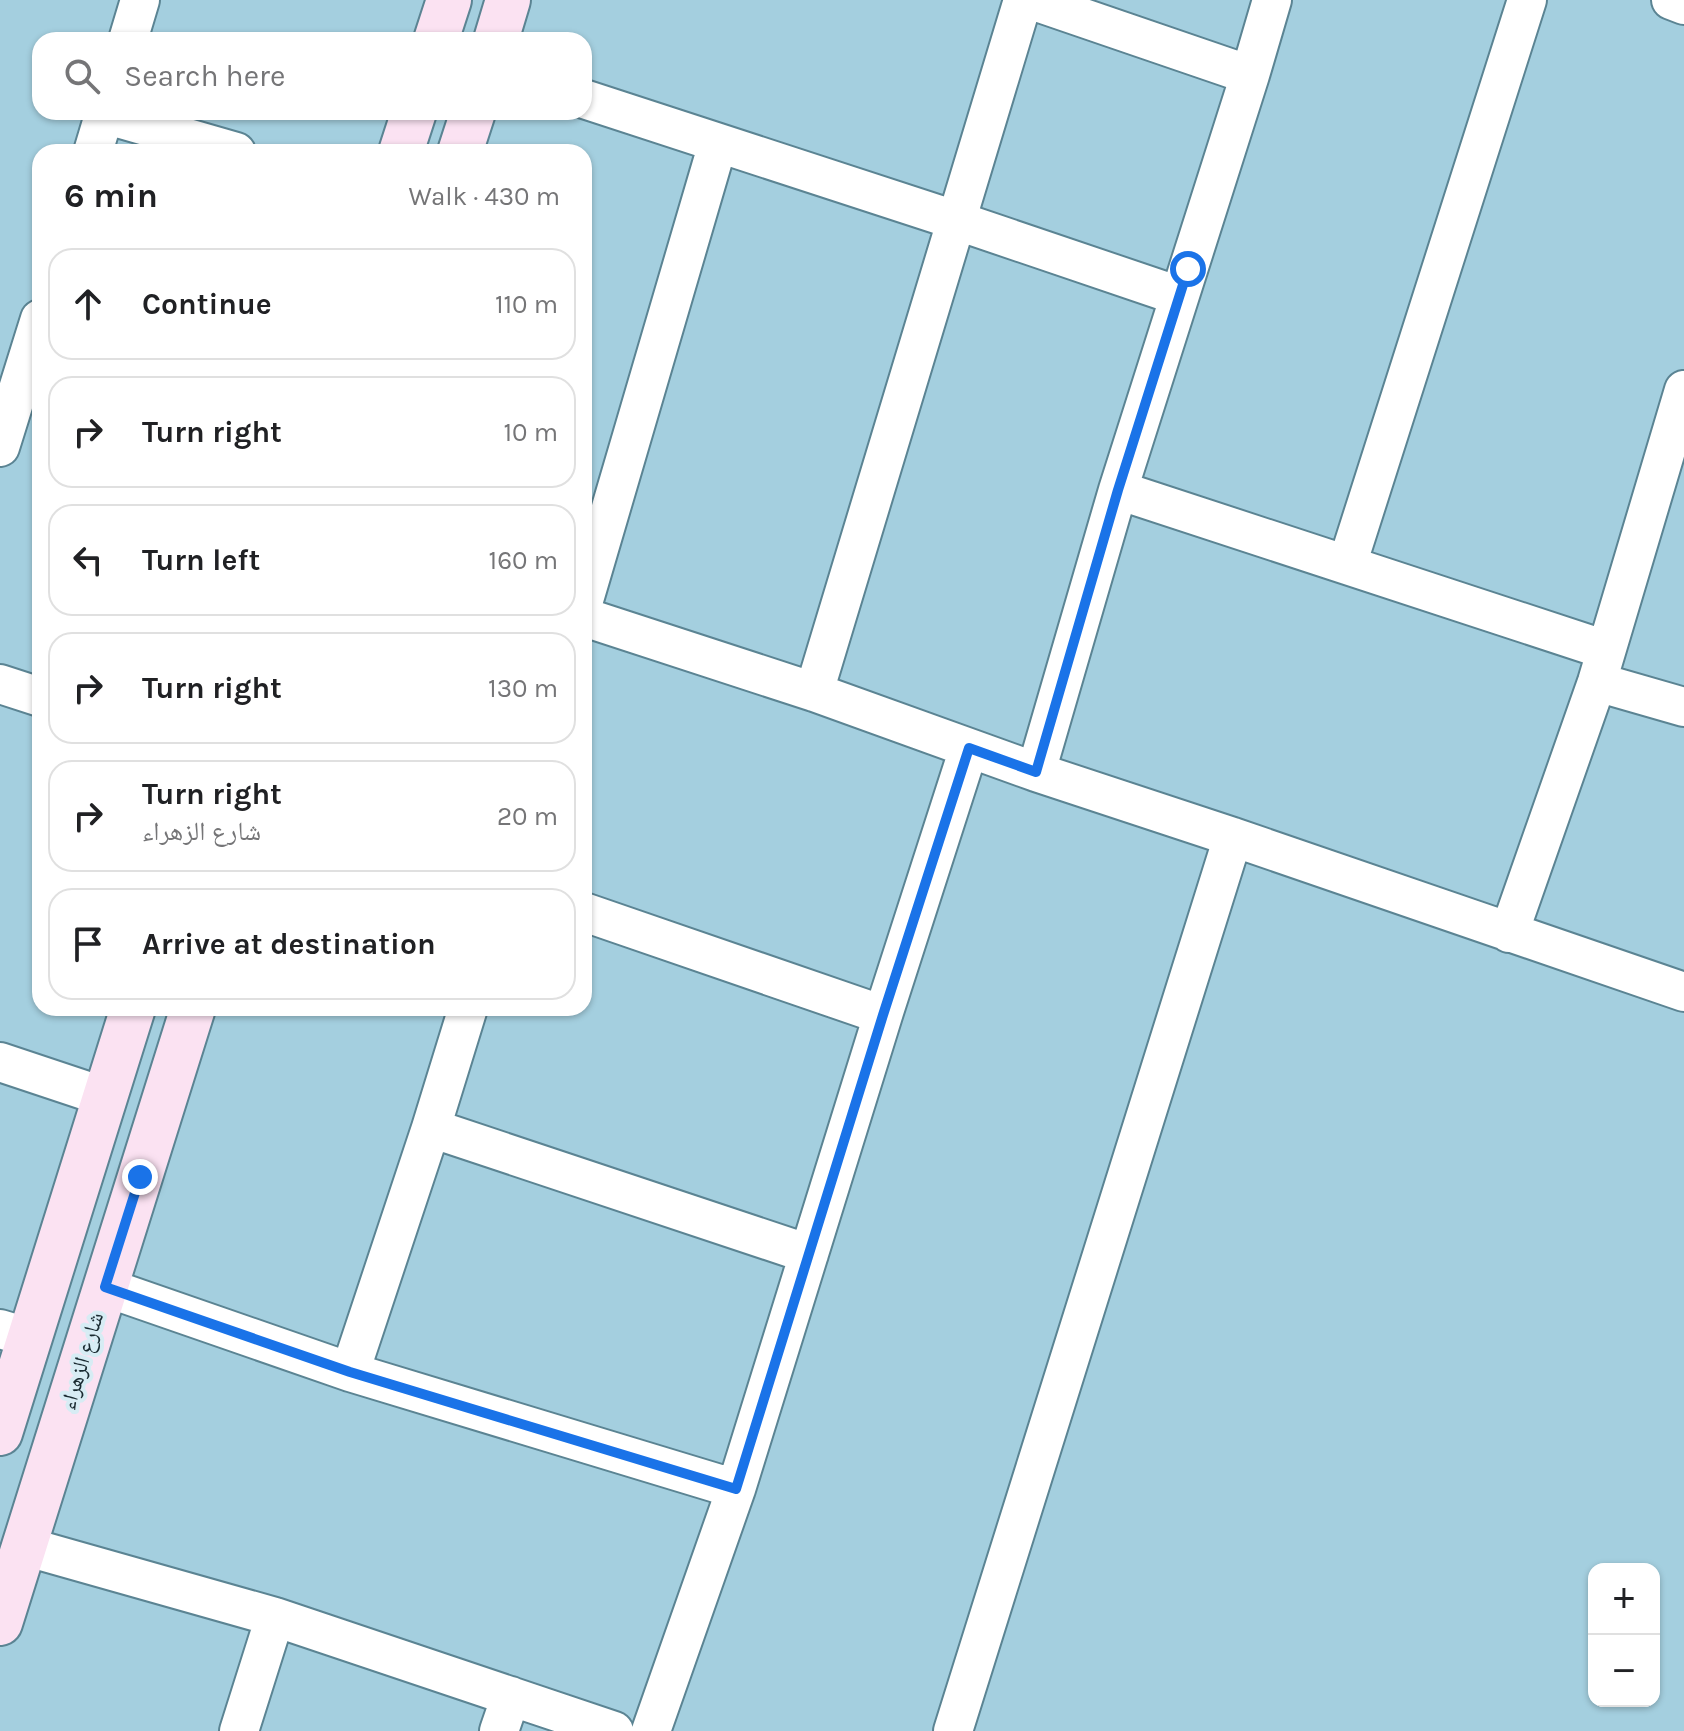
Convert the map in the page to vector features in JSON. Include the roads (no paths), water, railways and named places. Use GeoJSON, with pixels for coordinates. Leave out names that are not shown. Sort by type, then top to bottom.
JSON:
{"type":"FeatureCollection","features":[{"type":"Feature","properties":{"kind":"main road"},"geometry":{"type":"LineString","coordinates":[[439,32],[449,0]]}},
{"type":"Feature","properties":{"kind":"main road"},"geometry":{"type":"LineString","coordinates":[[498,32],[508,0]]}},
{"type":"Feature","properties":{"kind":"main road"},"geometry":{"type":"LineString","coordinates":[[404,144],[411,120]]}},
{"type":"Feature","properties":{"kind":"main road"},"geometry":{"type":"LineString","coordinates":[[463,144],[470,120]]}},
{"type":"Feature","properties":{"kind":"main road","name":"شارع الزهراء"},"geometry":{"type":"LineString","coordinates":[[0,1623],[190,1016]]}},
{"type":"Feature","properties":{"kind":"main road"},"geometry":{"type":"LineString","coordinates":[[0,1433],[15,1333],[105,1097],[128,1022],[163,1042],[177,1058]]}},
{"type":"Feature","properties":{"kind":"street"},"geometry":{"type":"LineString","coordinates":[[130,32],[140,0]]}},
{"type":"Feature","properties":{"kind":"street"},"geometry":{"type":"LineString","coordinates":[[814,692],[1023,0]]}},
{"type":"Feature","properties":{"kind":"street"},"geometry":{"type":"LineString","coordinates":[[1031,0],[1250,75]]}},
{"type":"Feature","properties":{"kind":"street"},"geometry":{"type":"LineString","coordinates":[[1036,772],[1118,490],[1272,0]]}},
{"type":"Feature","properties":{"kind":"street"},"geometry":{"type":"LineString","coordinates":[[1347,565],[1527,0]]}},
{"type":"Feature","properties":{"kind":"street"},"geometry":{"type":"LineString","coordinates":[[1671,0],[1684,5]]}},
{"type":"Feature","properties":{"kind":"street"},"geometry":{"type":"LineString","coordinates":[[592,102],[1179,296]]}},
{"type":"Feature","properties":{"kind":"street"},"geometry":{"type":"LineString","coordinates":[[95,144],[103,120]]}},
{"type":"Feature","properties":{"kind":"street"},"geometry":{"type":"LineString","coordinates":[[129,120],[209,144]]}},
{"type":"Feature","properties":{"kind":"street"},"geometry":{"type":"LineString","coordinates":[[592,573],[718,143]]}},
{"type":"Feature","properties":{"kind":"street"},"geometry":{"type":"LineString","coordinates":[[0,447],[11,374],[32,334]]}},
{"type":"Feature","properties":{"kind":"street"},"geometry":{"type":"LineString","coordinates":[[1509,933],[1602,666],[1684,390]]}},
{"type":"Feature","properties":{"kind":"street"},"geometry":{"type":"LineString","coordinates":[[1118,490],[1347,565],[1602,666],[1684,707]]}},
{"type":"Feature","properties":{"kind":"street"},"geometry":{"type":"LineString","coordinates":[[592,620],[814,692],[1036,772],[1684,992]]}},
{"type":"Feature","properties":{"kind":"street"},"geometry":{"type":"LineString","coordinates":[[0,684],[32,694]]}},
{"type":"Feature","properties":{"kind":"street"},"geometry":{"type":"LineString","coordinates":[[651,1731],[736,1489],[969,748]]}},
{"type":"Feature","properties":{"kind":"street"},"geometry":{"type":"LineString","coordinates":[[953,1731],[1233,837]]}},
{"type":"Feature","properties":{"kind":"street"},"geometry":{"type":"LineString","coordinates":[[592,915],[883,1015]]}},
{"type":"Feature","properties":{"kind":"street"},"geometry":{"type":"LineString","coordinates":[[350,1372],[466,1016]]}},
{"type":"Feature","properties":{"kind":"street"},"geometry":{"type":"LineString","coordinates":[[0,1062],[105,1097]]}},
{"type":"Feature","properties":{"kind":"street"},"geometry":{"type":"LineString","coordinates":[[431,1128],[809,1254]]}},
{"type":"Feature","properties":{"kind":"street"},"geometry":{"type":"LineString","coordinates":[[105,1287],[350,1372],[736,1489]]}},
{"type":"Feature","properties":{"kind":"street"},"geometry":{"type":"LineString","coordinates":[[24,1546],[275,1617],[505,1714],[614,1731]]}},
{"type":"Feature","properties":{"kind":"street"},"geometry":{"type":"LineString","coordinates":[[239,1731],[275,1617]]}}]}
